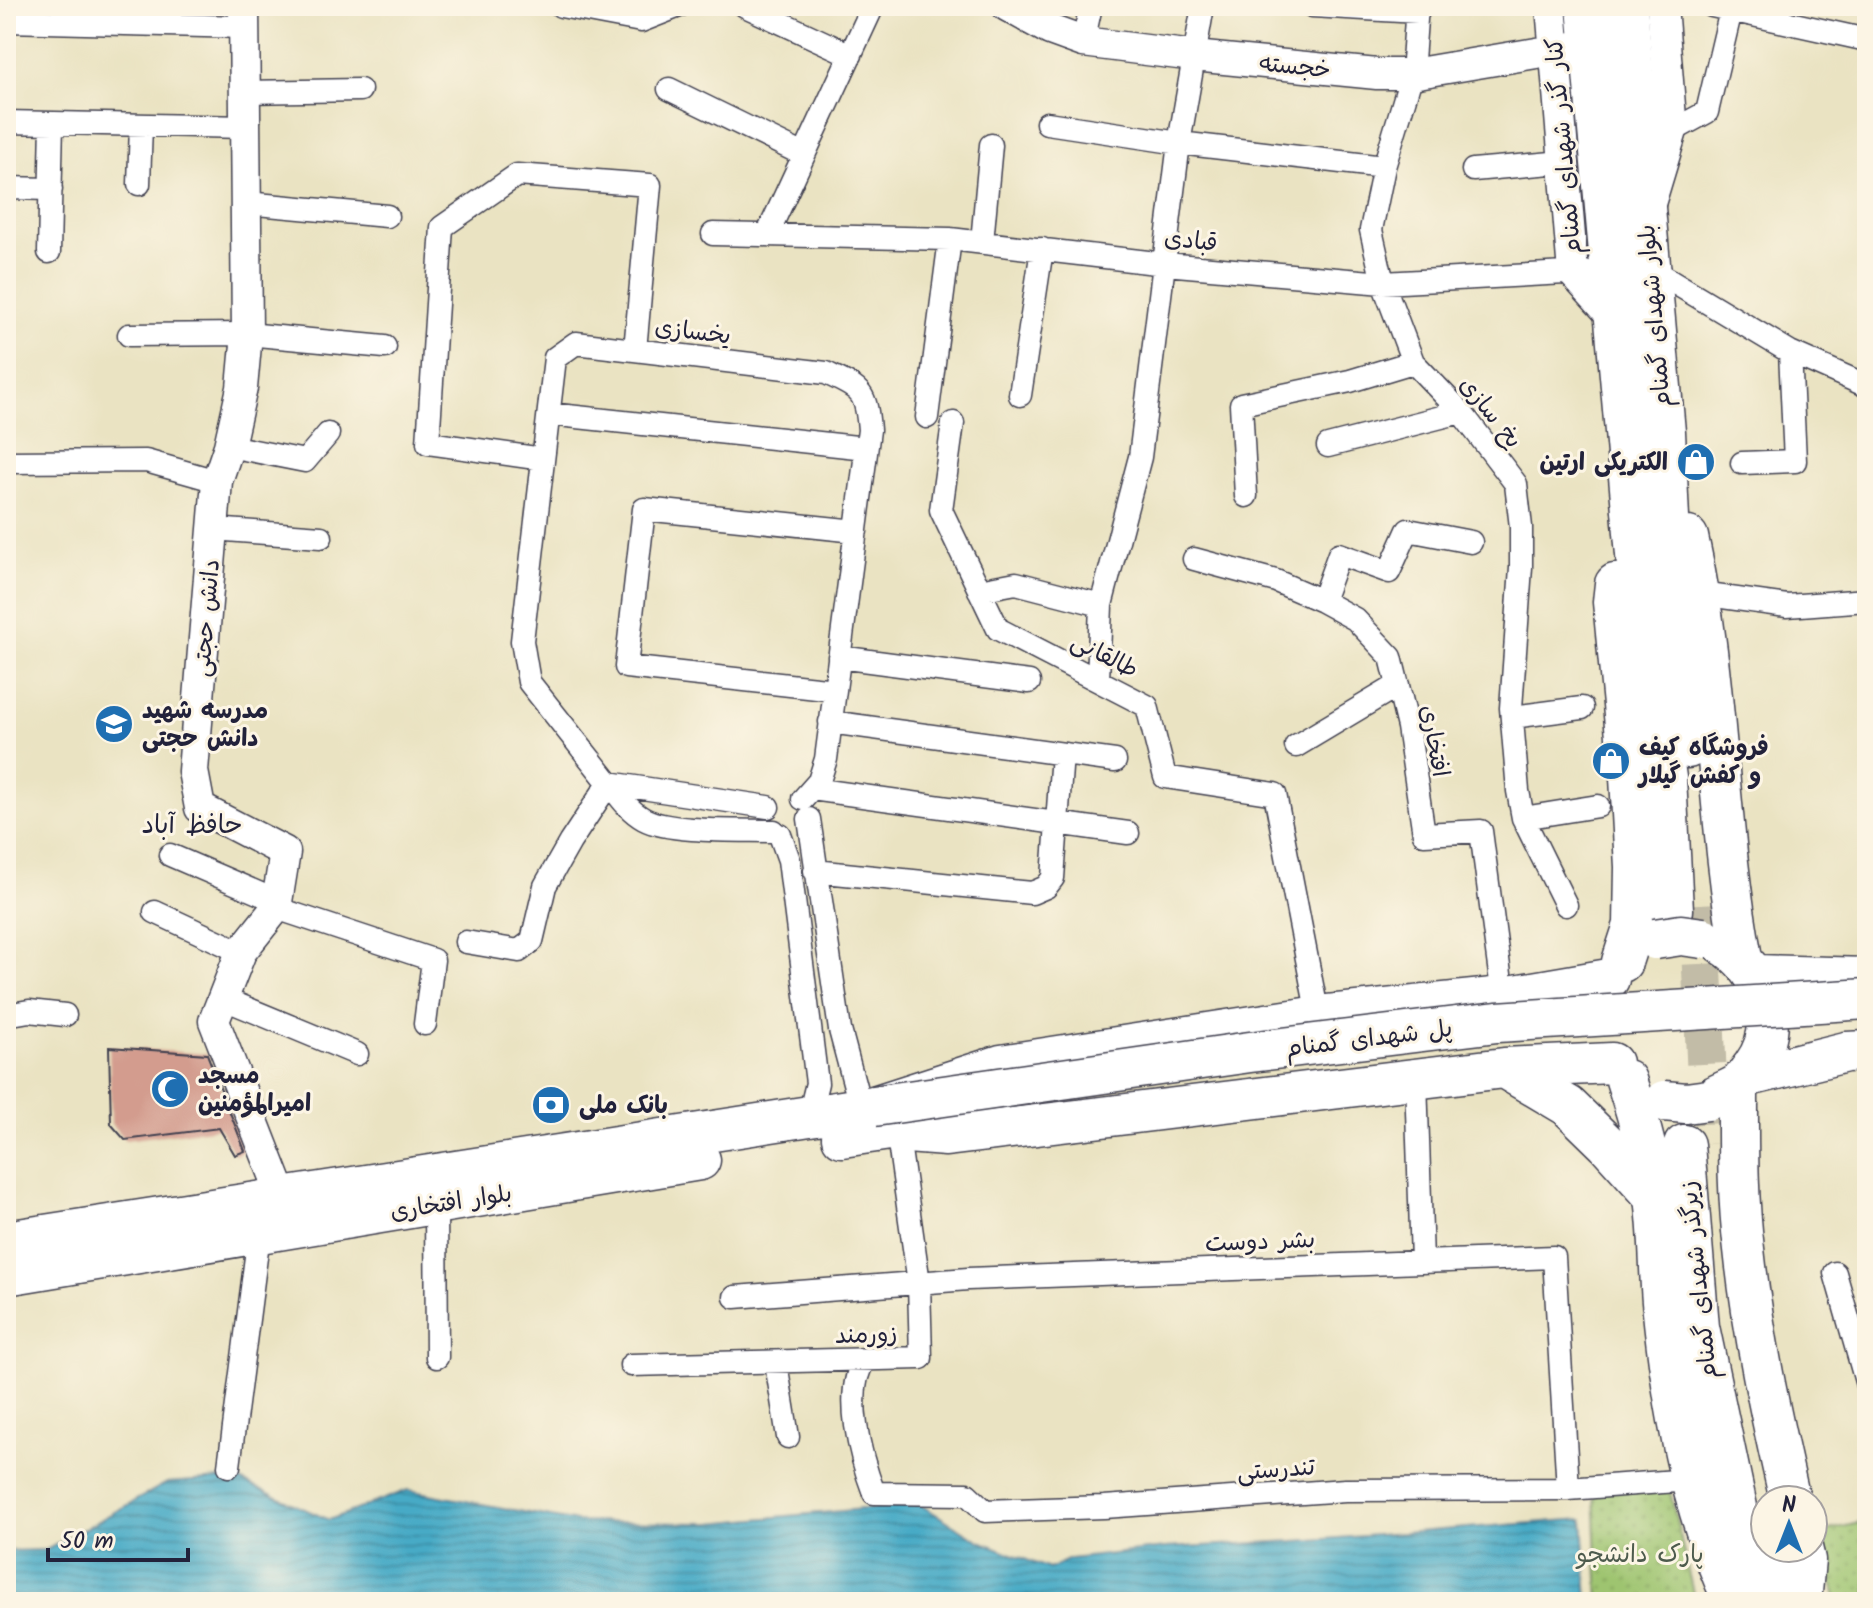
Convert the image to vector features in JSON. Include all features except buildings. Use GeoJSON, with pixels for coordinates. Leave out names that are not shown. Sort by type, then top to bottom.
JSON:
{"type":"FeatureCollection","features":[{"type":"Feature","properties":{"kind":"highway","name":"بلوار شهدای گمنام"},"geometry":{"type":"LineString","coordinates":[[1627,6],[1655,132],[1645,221],[1665,432],[1657,618]]}},
{"type":"Feature","properties":{"kind":"highway","name":"بلوار شهدای گمنام"},"geometry":{"type":"LineString","coordinates":[[1577,33],[1591,272],[1614,318],[1625,436],[1657,618]]}},
{"type":"Feature","properties":{"kind":"highway"},"geometry":{"type":"LineString","coordinates":[[1665,432],[1701,594],[1726,864],[1749,967],[1765,995],[1768,1017],[1766,1039],[1758,1059],[1730,1087]]}},
{"type":"Feature","properties":{"kind":"highway"},"geometry":{"type":"LineString","coordinates":[[1625,436],[1613,602],[1630,777],[1635,867],[1634,925],[1602,1000],[1600,1022],[1603,1043],[1619,1072],[1642,1129],[1655,1198],[1669,1359],[1690,1480],[1717,1565],[1734,1602]]}},
{"type":"Feature","properties":{"kind":"highway"},"geometry":{"type":"LineString","coordinates":[[1657,618],[1692,774],[1683,922]]}},
{"type":"Feature","properties":{"kind":"highway"},"geometry":{"type":"LineString","coordinates":[[877,1115],[1001,1065],[1335,1014],[1503,997],[1616,970],[1683,922]]}},
{"type":"Feature","properties":{"kind":"highway"},"geometry":{"type":"LineString","coordinates":[[877,1115],[907,1133],[946,1136],[1504,1068],[1619,1072],[1644,1093],[1664,1101],[1686,1103],[1860,1042],[1859,986],[1749,967],[1724,945],[1683,922]]}},
{"type":"Feature","properties":{"kind":"highway","name":"پل شهدای گمنام"},"geometry":{"type":"LineString","coordinates":[[877,1115],[1250,1052],[1497,1022],[1859,986]]}},
{"type":"Feature","properties":{"kind":"highway"},"geometry":{"type":"LineString","coordinates":[[1503,997],[1515,1003],[1529,1025],[1529,1039],[1524,1051],[1516,1062],[1504,1068]]}},
{"type":"Feature","properties":{"kind":"highway"},"geometry":{"type":"LineString","coordinates":[[1335,1014],[1372,1030],[1377,1046],[1376,1057],[1367,1076],[1350,1088]]}},
{"type":"Feature","properties":{"kind":"highway","name":"پل شهدای گمنام"},"geometry":{"type":"LineString","coordinates":[[877,1115],[1221,1080],[1499,1046],[1860,1042]]}},
{"type":"Feature","properties":{"kind":"highway"},"geometry":{"type":"LineString","coordinates":[[1504,1068],[1568,1106],[1655,1198]]}},
{"type":"Feature","properties":{"kind":"highway"},"geometry":{"type":"LineString","coordinates":[[1730,1087],[1743,1247],[1767,1402],[1786,1484]]}},
{"type":"Feature","properties":{"kind":"highway","name":"بلوار افتخاری"},"geometry":{"type":"LineString","coordinates":[[6,1241],[809,1116],[877,1115]]}},
{"type":"Feature","properties":{"kind":"highway","name":"بلوار افتخاری"},"geometry":{"type":"LineString","coordinates":[[6,1275],[436,1205],[877,1115]]}},
{"type":"Feature","properties":{"kind":"highway","name":"زیرگذر شهدای گمنام"},"geometry":{"type":"LineString","coordinates":[[1757,1484],[1726,1325],[1697,1144],[1699,1327],[1757,1602]]}},
{"type":"Feature","properties":{"kind":"highway"},"geometry":{"type":"LineString","coordinates":[[1776,1564],[1786,1602]]}},
{"type":"Feature","properties":{"kind":"highway"},"geometry":{"type":"LineString","coordinates":[[1801,1602],[1805,1564]]}},
{"type":"Feature","properties":{"kind":"street"},"geometry":{"type":"LineString","coordinates":[[561,6],[641,21],[679,6]]}},
{"type":"Feature","properties":{"kind":"street"},"geometry":{"type":"LineString","coordinates":[[745,6],[851,55]]}},
{"type":"Feature","properties":{"kind":"street"},"geometry":{"type":"LineString","coordinates":[[767,235],[873,6]]}},
{"type":"Feature","properties":{"kind":"street","name":"خجسته"},"geometry":{"type":"LineString","coordinates":[[1007,6],[1050,30],[1083,42],[1377,74],[1412,74],[1577,33]]}},
{"type":"Feature","properties":{"kind":"street"},"geometry":{"type":"LineString","coordinates":[[1083,42],[1091,6]]}},
{"type":"Feature","properties":{"kind":"street"},"geometry":{"type":"LineString","coordinates":[[1098,680],[1101,605],[1140,457],[1179,143],[1203,6]]}},
{"type":"Feature","properties":{"kind":"street"},"geometry":{"type":"LineString","coordinates":[[1312,6],[1418,9]]}},
{"type":"Feature","properties":{"kind":"street","name":"کنار گذر شهدای گمنام"},"geometry":{"type":"LineString","coordinates":[[1551,6],[1577,33],[1563,162],[1591,272]]}},
{"type":"Feature","properties":{"kind":"street"},"geometry":{"type":"LineString","coordinates":[[1662,6],[1655,132],[1707,112],[1725,7],[1867,40]]}},
{"type":"Feature","properties":{"kind":"street","name":"یخ سازی"},"geometry":{"type":"LineString","coordinates":[[1418,9],[1412,74],[1384,167],[1371,230],[1383,283],[1413,362],[1461,412],[1516,484],[1521,527],[1521,567],[1512,717],[1523,818],[1566,905]]}},
{"type":"Feature","properties":{"kind":"street"},"geometry":{"type":"LineString","coordinates":[[6,21],[81,14],[244,17]]}},
{"type":"Feature","properties":{"kind":"street","name":"دانش حجتی"},"geometry":{"type":"LineString","coordinates":[[244,17],[247,334],[242,388],[229,446],[217,481],[193,771],[200,808],[285,852],[278,905]]}},
{"type":"Feature","properties":{"kind":"street"},"geometry":{"type":"LineString","coordinates":[[669,89],[804,155]]}},
{"type":"Feature","properties":{"kind":"street"},"geometry":{"type":"LineString","coordinates":[[245,92],[360,90]]}},
{"type":"Feature","properties":{"kind":"street"},"geometry":{"type":"LineString","coordinates":[[6,122],[246,127]]}},
{"type":"Feature","properties":{"kind":"street"},"geometry":{"type":"LineString","coordinates":[[49,252],[52,123]]}},
{"type":"Feature","properties":{"kind":"street"},"geometry":{"type":"LineString","coordinates":[[1047,123],[1179,143],[1384,167]]}},
{"type":"Feature","properties":{"kind":"street"},"geometry":{"type":"LineString","coordinates":[[139,184],[141,125]]}},
{"type":"Feature","properties":{"kind":"street"},"geometry":{"type":"LineString","coordinates":[[982,242],[991,145]]}},
{"type":"Feature","properties":{"kind":"street"},"geometry":{"type":"LineString","coordinates":[[1473,170],[1563,162]]}},
{"type":"Feature","properties":{"kind":"street"},"geometry":{"type":"LineString","coordinates":[[543,459],[428,443],[442,227],[517,175],[650,185],[635,350]]}},
{"type":"Feature","properties":{"kind":"street"},"geometry":{"type":"LineString","coordinates":[[6,188],[51,189]]}},
{"type":"Feature","properties":{"kind":"street"},"geometry":{"type":"LineString","coordinates":[[246,203],[387,216]]}},
{"type":"Feature","properties":{"kind":"street","name":"قبادی"},"geometry":{"type":"LineString","coordinates":[[713,234],[950,239],[1165,264],[1383,283],[1591,272]]}},
{"type":"Feature","properties":{"kind":"street"},"geometry":{"type":"LineString","coordinates":[[927,417],[950,239]]}},
{"type":"Feature","properties":{"kind":"street"},"geometry":{"type":"LineString","coordinates":[[1020,395],[1042,249]]}},
{"type":"Feature","properties":{"kind":"street"},"geometry":{"type":"LineString","coordinates":[[1650,268],[1790,352],[1867,386]]}},
{"type":"Feature","properties":{"kind":"street"},"geometry":{"type":"LineString","coordinates":[[129,335],[247,334],[385,347]]}},
{"type":"Feature","properties":{"kind":"street","name":"یخسازی"},"geometry":{"type":"LineString","coordinates":[[777,833],[673,827],[645,820],[626,804],[529,682],[522,641],[555,358],[576,343],[826,373],[855,387],[867,402],[869,430],[835,690],[823,770],[808,803]]}},
{"type":"Feature","properties":{"kind":"street"},"geometry":{"type":"LineString","coordinates":[[1742,463],[1795,461],[1790,352]]}},
{"type":"Feature","properties":{"kind":"street"},"geometry":{"type":"LineString","coordinates":[[1246,496],[1241,404],[1350,381],[1413,362]]}},
{"type":"Feature","properties":{"kind":"street"},"geometry":{"type":"LineString","coordinates":[[1328,446],[1461,412]]}},
{"type":"Feature","properties":{"kind":"street"},"geometry":{"type":"LineString","coordinates":[[549,414],[866,448]]}},
{"type":"Feature","properties":{"kind":"street","name":"طالقانی"},"geometry":{"type":"LineString","coordinates":[[953,423],[941,510],[998,629],[1147,706],[1165,777],[1275,794],[1335,1014]]}},
{"type":"Feature","properties":{"kind":"street"},"geometry":{"type":"LineString","coordinates":[[229,446],[305,461],[328,434]]}},
{"type":"Feature","properties":{"kind":"street"},"geometry":{"type":"LineString","coordinates":[[6,462],[146,461],[217,481]]}},
{"type":"Feature","properties":{"kind":"street"},"geometry":{"type":"LineString","coordinates":[[835,690],[626,667],[644,509],[856,531]]}},
{"type":"Feature","properties":{"kind":"street"},"geometry":{"type":"LineString","coordinates":[[213,529],[321,537]]}},
{"type":"Feature","properties":{"kind":"street"},"geometry":{"type":"LineString","coordinates":[[1322,601],[1339,554],[1389,572],[1408,530],[1471,542]]}},
{"type":"Feature","properties":{"kind":"street","name":"افتخاری"},"geometry":{"type":"LineString","coordinates":[[1194,559],[1276,581],[1322,601],[1355,619],[1391,657],[1408,727],[1424,834],[1481,831],[1503,997]]}},
{"type":"Feature","properties":{"kind":"street"},"geometry":{"type":"LineString","coordinates":[[979,590],[1016,583],[1101,605]]}},
{"type":"Feature","properties":{"kind":"street"},"geometry":{"type":"LineString","coordinates":[[1701,594],[1787,606],[1867,600]]}},
{"type":"Feature","properties":{"kind":"street"},"geometry":{"type":"LineString","coordinates":[[839,657],[1029,682]]}},
{"type":"Feature","properties":{"kind":"street"},"geometry":{"type":"LineString","coordinates":[[1296,746],[1398,685]]}},
{"type":"Feature","properties":{"kind":"street"},"geometry":{"type":"LineString","coordinates":[[1512,717],[1582,708]]}},
{"type":"Feature","properties":{"kind":"street"},"geometry":{"type":"LineString","coordinates":[[830,722],[1115,761]]}},
{"type":"Feature","properties":{"kind":"street"},"geometry":{"type":"LineString","coordinates":[[815,871],[1032,893],[1046,887],[1053,878],[1062,754]]}},
{"type":"Feature","properties":{"kind":"street"},"geometry":{"type":"LineString","coordinates":[[466,942],[519,951],[532,941],[545,886],[609,783],[768,807]]}},
{"type":"Feature","properties":{"kind":"street"},"geometry":{"type":"LineString","coordinates":[[809,1116],[817,1083],[789,860],[777,833],[767,820],[771,801],[790,793],[808,803],[1057,823],[1128,833]]}},
{"type":"Feature","properties":{"kind":"street"},"geometry":{"type":"LineString","coordinates":[[777,833],[794,835],[801,831],[808,803]]}},
{"type":"Feature","properties":{"kind":"street","name":"زورمند"},"geometry":{"type":"LineString","coordinates":[[631,1365],[921,1358],[919,1283],[877,1115],[840,1030],[815,871],[808,803]]}},
{"type":"Feature","properties":{"kind":"street"},"geometry":{"type":"LineString","coordinates":[[1523,818],[1598,806]]}},
{"type":"Feature","properties":{"kind":"street"},"geometry":{"type":"LineString","coordinates":[[170,855],[278,905],[433,960],[425,1024]]}},
{"type":"Feature","properties":{"kind":"street"},"geometry":{"type":"LineString","coordinates":[[278,905],[241,952],[214,1021],[283,1198]]}},
{"type":"Feature","properties":{"kind":"street"},"geometry":{"type":"LineString","coordinates":[[155,912],[241,952]]}},
{"type":"Feature","properties":{"kind":"street"},"geometry":{"type":"LineString","coordinates":[[800,945],[826,942]]}},
{"type":"Feature","properties":{"kind":"street"},"geometry":{"type":"LineString","coordinates":[[222,998],[357,1054]]}},
{"type":"Feature","properties":{"kind":"street"},"geometry":{"type":"LineString","coordinates":[[6,1015],[29,1011],[65,1015]]}},
{"type":"Feature","properties":{"kind":"street"},"geometry":{"type":"LineString","coordinates":[[1416,1080],[1422,1261]]}},
{"type":"Feature","properties":{"kind":"street"},"geometry":{"type":"LineString","coordinates":[[436,1205],[437,1357]]}},
{"type":"Feature","properties":{"kind":"street"},"geometry":{"type":"LineString","coordinates":[[229,1466],[259,1234]]}},
{"type":"Feature","properties":{"kind":"street","name":"بشر دوست"},"geometry":{"type":"LineString","coordinates":[[735,1297],[919,1283],[1554,1257],[1568,1489]]}},
{"type":"Feature","properties":{"kind":"street"},"geometry":{"type":"LineString","coordinates":[[1835,1273],[1865,1372]]}},
{"type":"Feature","properties":{"kind":"street","name":"تندرستی"},"geometry":{"type":"LineString","coordinates":[[865,1360],[856,1379],[856,1431],[862,1463],[874,1493],[967,1494],[985,1511],[1104,1507],[1345,1490],[1568,1489],[1690,1480]]}},
{"type":"Feature","properties":{"kind":"street"},"geometry":{"type":"LineString","coordinates":[[776,1363],[788,1437]]}},
{"type":"Feature","properties":{"kind":"green space","name":"پارک دانشجو"},"geometry":{"type":"Polygon","coordinates":[[[1669,1487],[1695,1602],[1599,1602],[1594,1493],[1669,1487]]]}},
{"type":"Feature","properties":{"kind":"green space"},"geometry":{"type":"Polygon","coordinates":[[[1867,1521],[1867,1602],[1837,1602],[1828,1564],[1829,1530],[1867,1521]]]}},
{"type":"Feature","properties":{"kind":"water"},"geometry":{"type":"Polygon","coordinates":[[[235,1478],[329,1520],[408,1490],[577,1522],[711,1523],[919,1504],[980,1541],[1049,1569],[1070,1559],[1165,1548],[1583,1519],[1588,1602],[6,1602],[6,1551],[46,1550],[167,1483],[235,1478]]]}},
{"type":"Feature","properties":{"kind":"tunnel"},"geometry":{"type":"LineString","coordinates":[[1699,904],[1710,1144]]}},
{"type":"Feature","properties":{"kind":"place","name":"الکتریکی ارتین"},"geometry":{"type":"Point","coordinates":[1696,462]}},
{"type":"Feature","properties":{"kind":"place","name":"مدرسه شهید دانش حجتی"},"geometry":{"type":"Point","coordinates":[114,724]}},
{"type":"Feature","properties":{"kind":"place","name":"فروشگاه کیف و کفش گیلار"},"geometry":{"type":"Point","coordinates":[1611,761]}},
{"type":"Feature","properties":{"kind":"place","name":"مسجد امیرالمؤمنین"},"geometry":{"type":"Point","coordinates":[170,1089]}},
{"type":"Feature","properties":{"kind":"place","name":"بانک ملی"},"geometry":{"type":"Point","coordinates":[551,1105]}},
{"type":"Feature","properties":{"kind":"district","name":"حافظ آباد"},"geometry":{"type":"Point","coordinates":[192,824]}}]}
